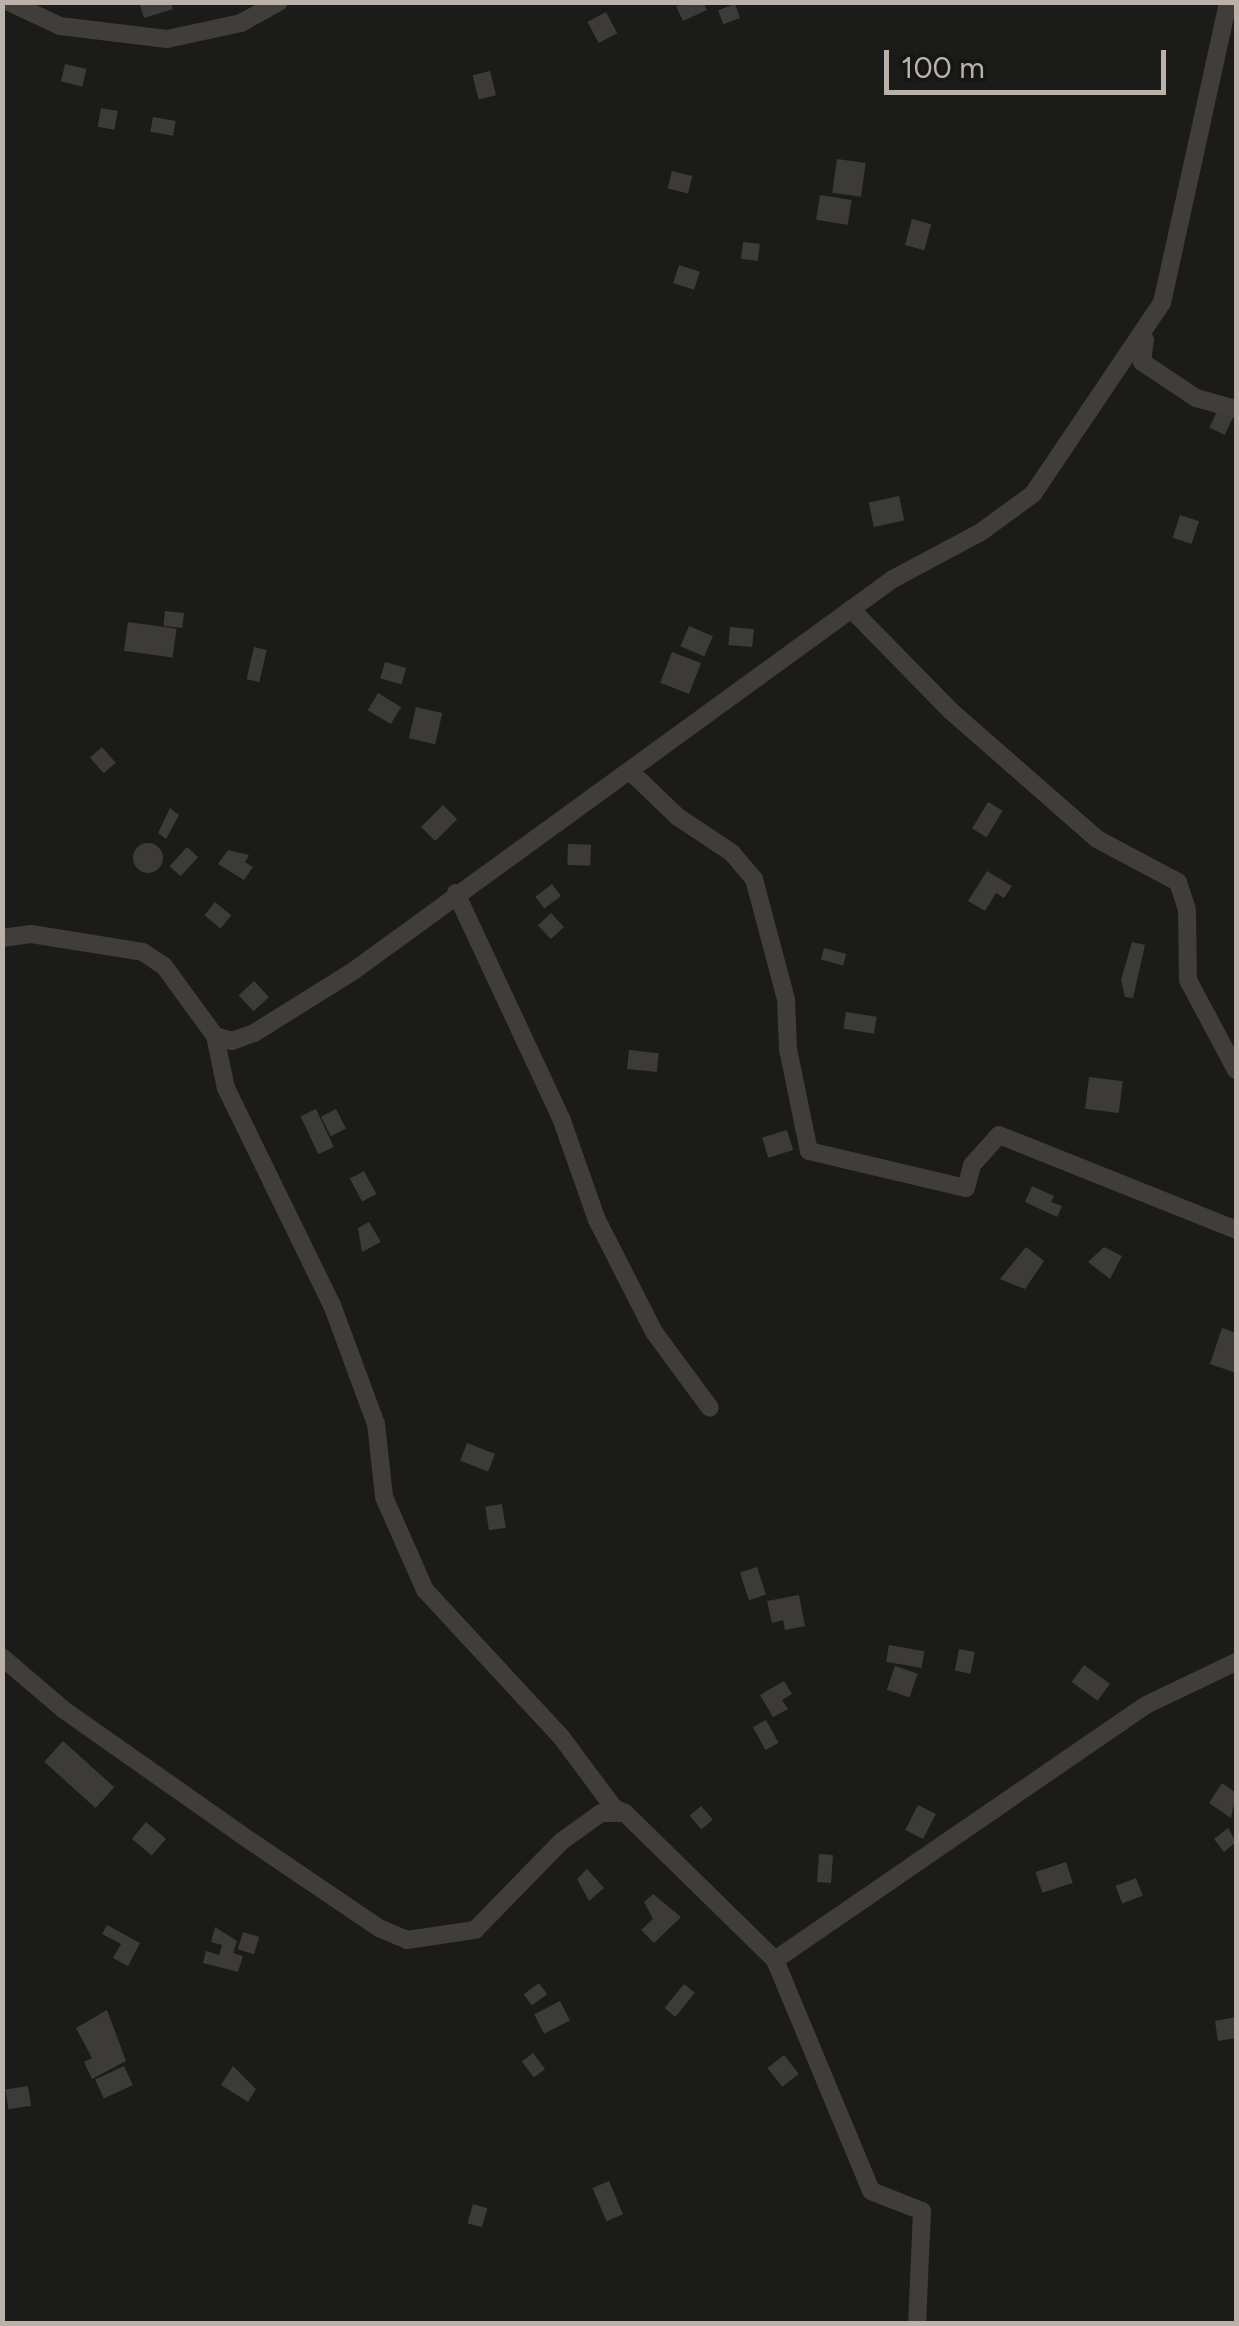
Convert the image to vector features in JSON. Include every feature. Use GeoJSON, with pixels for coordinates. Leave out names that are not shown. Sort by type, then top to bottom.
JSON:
{"type":"FeatureCollection","features":[{"type":"Feature","properties":{"kind":"street"},"geometry":{"type":"LineString","coordinates":[[9,2],[60,26],[167,39],[241,23],[280,2]]}},
{"type":"Feature","properties":{"kind":"street"},"geometry":{"type":"LineString","coordinates":[[215,1036],[232,1041],[280,1018],[631,772],[851,609],[1033,494],[1146,334],[1170,276],[1228,2]]}},
{"type":"Feature","properties":{"kind":"street"},"geometry":{"type":"LineString","coordinates":[[1146,334],[1142,362],[1196,398],[1236,408]]}},
{"type":"Feature","properties":{"kind":"street"},"geometry":{"type":"LineString","coordinates":[[851,609],[967,725],[1097,839],[1176,880],[1187,910],[1188,980],[1236,1070]]}},
{"type":"Feature","properties":{"kind":"street"},"geometry":{"type":"LineString","coordinates":[[631,772],[678,817],[732,853],[754,879],[786,998],[788,1049],[809,1151],[966,1188],[972,1165],[999,1135],[1236,1230]]}},
{"type":"Feature","properties":{"kind":"street"},"geometry":{"type":"LineString","coordinates":[[456,893],[561,1118],[597,1220],[654,1332],[710,1408]]}},
{"type":"Feature","properties":{"kind":"street"},"geometry":{"type":"LineString","coordinates":[[2,938],[31,934],[143,952],[164,966],[215,1036],[226,1088],[332,1305],[376,1424],[384,1497],[425,1590],[562,1738],[614,1808],[625,1813],[774,1960],[871,2191],[922,2211],[917,2324]]}},
{"type":"Feature","properties":{"kind":"street"},"geometry":{"type":"LineString","coordinates":[[2,1657],[64,1710],[255,1844],[379,1928],[407,1940],[475,1930],[562,1841],[601,1813],[625,1813]]}},
{"type":"Feature","properties":{"kind":"street"},"geometry":{"type":"LineString","coordinates":[[774,1960],[1146,1705],[1236,1662]]}},
{"type":"Feature","properties":{"kind":"building"},"geometry":{"type":"Polygon","coordinates":[[[139,2],[171,2],[173,9],[144,18],[139,2]]]}},
{"type":"Feature","properties":{"kind":"building"},"geometry":{"type":"Polygon","coordinates":[[[703,2],[707,10],[683,21],[676,6],[703,2]]]}},
{"type":"Feature","properties":{"kind":"building"},"geometry":{"type":"Polygon","coordinates":[[[735,4],[740,18],[723,24],[718,10],[735,4]]]}},
{"type":"Feature","properties":{"kind":"building"},"geometry":{"type":"Polygon","coordinates":[[[606,12],[617,33],[599,43],[587,22],[606,12]]]}},
{"type":"Feature","properties":{"kind":"building"},"geometry":{"type":"Polygon","coordinates":[[[65,64],[86,69],[82,86],[61,82],[65,64]]]}},
{"type":"Feature","properties":{"kind":"building"},"geometry":{"type":"Polygon","coordinates":[[[490,71],[496,95],[479,100],[473,75],[490,71]]]}},
{"type":"Feature","properties":{"kind":"building"},"geometry":{"type":"Polygon","coordinates":[[[101,108],[118,111],[114,130],[98,127],[101,108]]]}},
{"type":"Feature","properties":{"kind":"building"},"geometry":{"type":"Polygon","coordinates":[[[153,117],[176,121],[173,136],[150,132],[153,117]]]}},
{"type":"Feature","properties":{"kind":"building"},"geometry":{"type":"Polygon","coordinates":[[[837,159],[866,163],[861,197],[832,193],[837,159]]]}},
{"type":"Feature","properties":{"kind":"building"},"geometry":{"type":"Polygon","coordinates":[[[672,171],[692,176],[688,194],[668,188],[672,171]]]}},
{"type":"Feature","properties":{"kind":"building"},"geometry":{"type":"Polygon","coordinates":[[[820,195],[852,200],[848,225],[816,220],[820,195]]]}},
{"type":"Feature","properties":{"kind":"building"},"geometry":{"type":"Polygon","coordinates":[[[912,219],[931,224],[924,250],[905,245],[912,219]]]}},
{"type":"Feature","properties":{"kind":"building"},"geometry":{"type":"Polygon","coordinates":[[[743,242],[760,244],[758,261],[741,259],[743,242]]]}},
{"type":"Feature","properties":{"kind":"building"},"geometry":{"type":"Polygon","coordinates":[[[679,265],[700,272],[694,290],[673,283],[679,265]]]}},
{"type":"Feature","properties":{"kind":"building"},"geometry":{"type":"Polygon","coordinates":[[[1219,407],[1234,414],[1225,435],[1209,428],[1219,407]]]}},
{"type":"Feature","properties":{"kind":"building"},"geometry":{"type":"Polygon","coordinates":[[[899,496],[904,520],[874,527],[869,502],[899,496]]]}},
{"type":"Feature","properties":{"kind":"building"},"geometry":{"type":"Polygon","coordinates":[[[1180,515],[1199,521],[1192,544],[1173,538],[1180,515]]]}},
{"type":"Feature","properties":{"kind":"building"},"geometry":{"type":"Polygon","coordinates":[[[165,611],[184,613],[182,628],[163,626],[165,611]]]}},
{"type":"Feature","properties":{"kind":"building"},"geometry":{"type":"Polygon","coordinates":[[[128,622],[177,629],[172,658],[124,651],[128,622]]]}},
{"type":"Feature","properties":{"kind":"building"},"geometry":{"type":"Polygon","coordinates":[[[689,626],[713,636],[704,656],[680,646],[689,626]]]}},
{"type":"Feature","properties":{"kind":"building"},"geometry":{"type":"Polygon","coordinates":[[[730,627],[754,629],[752,647],[728,645],[730,627]]]}},
{"type":"Feature","properties":{"kind":"building"},"geometry":{"type":"Polygon","coordinates":[[[254,647],[267,650],[259,682],[247,679],[254,647]]]}},
{"type":"Feature","properties":{"kind":"building"},"geometry":{"type":"Polygon","coordinates":[[[672,652],[701,663],[689,694],[660,683],[672,652]]]}},
{"type":"Feature","properties":{"kind":"building"},"geometry":{"type":"Polygon","coordinates":[[[385,662],[406,668],[401,684],[380,678],[385,662]]]}},
{"type":"Feature","properties":{"kind":"building"},"geometry":{"type":"Polygon","coordinates":[[[378,693],[401,707],[391,724],[368,710],[378,693]]]}},
{"type":"Feature","properties":{"kind":"building"},"geometry":{"type":"Polygon","coordinates":[[[416,707],[442,713],[435,744],[409,738],[416,707]]]}},
{"type":"Feature","properties":{"kind":"building"},"geometry":{"type":"Polygon","coordinates":[[[102,747],[116,763],[104,773],[90,757],[102,747]]]}},
{"type":"Feature","properties":{"kind":"building"},"geometry":{"type":"Polygon","coordinates":[[[988,802],[1003,811],[987,837],[972,829],[988,802]]]}},
{"type":"Feature","properties":{"kind":"building"},"geometry":{"type":"Polygon","coordinates":[[[443,805],[457,819],[435,841],[421,827],[443,805]]]}},
{"type":"Feature","properties":{"kind":"building"},"geometry":{"type":"Polygon","coordinates":[[[170,808],[179,815],[166,839],[158,833],[170,808]]]}},
{"type":"Feature","properties":{"kind":"building"},"geometry":{"type":"Polygon","coordinates":[[[148,843],[159,847],[163,858],[159,869],[148,873],[137,869],[133,858],[137,847],[148,843]]]}},
{"type":"Feature","properties":{"kind":"building"},"geometry":{"type":"Polygon","coordinates":[[[568,844],[591,845],[590,866],[567,865],[568,844]]]}},
{"type":"Feature","properties":{"kind":"building"},"geometry":{"type":"Polygon","coordinates":[[[187,847],[198,857],[181,876],[170,866],[187,847]]]}},
{"type":"Feature","properties":{"kind":"building"},"geometry":{"type":"Polygon","coordinates":[[[228,850],[249,855],[245,862],[253,867],[244,880],[218,864],[228,850]]]}},
{"type":"Feature","properties":{"kind":"building"},"geometry":{"type":"Polygon","coordinates":[[[987,871],[1012,886],[1004,898],[996,893],[985,911],[968,901],[987,871]]]}},
{"type":"Feature","properties":{"kind":"building"},"geometry":{"type":"Polygon","coordinates":[[[552,884],[561,896],[544,909],[535,897],[552,884]]]}},
{"type":"Feature","properties":{"kind":"building"},"geometry":{"type":"Polygon","coordinates":[[[215,902],[231,915],[221,928],[204,915],[215,902]]]}},
{"type":"Feature","properties":{"kind":"building"},"geometry":{"type":"Polygon","coordinates":[[[551,913],[564,927],[551,939],[538,925],[551,913]]]}},
{"type":"Feature","properties":{"kind":"building"},"geometry":{"type":"Polygon","coordinates":[[[1132,942],[1145,945],[1133,998],[1125,997],[1121,980],[1132,942]]]}},
{"type":"Feature","properties":{"kind":"building"},"geometry":{"type":"Polygon","coordinates":[[[824,948],[846,954],[843,966],[821,960],[824,948]]]}},
{"type":"Feature","properties":{"kind":"building"},"geometry":{"type":"Polygon","coordinates":[[[254,981],[269,997],[254,1011],[239,995],[254,981]]]}},
{"type":"Feature","properties":{"kind":"building"},"geometry":{"type":"Polygon","coordinates":[[[846,1012],[877,1017],[874,1034],[843,1029],[846,1012]]]}},
{"type":"Feature","properties":{"kind":"building"},"geometry":{"type":"Polygon","coordinates":[[[629,1050],[659,1053],[657,1072],[627,1069],[629,1050]]]}},
{"type":"Feature","properties":{"kind":"building"},"geometry":{"type":"Polygon","coordinates":[[[1089,1077],[1123,1081],[1119,1113],[1085,1109],[1089,1077]]]}},
{"type":"Feature","properties":{"kind":"building"},"geometry":{"type":"Polygon","coordinates":[[[316,1109],[334,1147],[318,1154],[301,1116],[316,1109]]]}},
{"type":"Feature","properties":{"kind":"building"},"geometry":{"type":"Polygon","coordinates":[[[336,1109],[346,1129],[331,1136],[321,1117],[336,1109]]]}},
{"type":"Feature","properties":{"kind":"building"},"geometry":{"type":"Polygon","coordinates":[[[787,1130],[793,1150],[768,1158],[762,1138],[787,1130]]]}},
{"type":"Feature","properties":{"kind":"building"},"geometry":{"type":"Polygon","coordinates":[[[364,1171],[376,1194],[362,1201],[350,1179],[364,1171]]]}},
{"type":"Feature","properties":{"kind":"building"},"geometry":{"type":"Polygon","coordinates":[[[1032,1186],[1054,1196],[1051,1202],[1062,1206],[1057,1217],[1025,1202],[1032,1186]]]}},
{"type":"Feature","properties":{"kind":"building"},"geometry":{"type":"Polygon","coordinates":[[[369,1222],[381,1242],[362,1252],[358,1228],[369,1222]]]}},
{"type":"Feature","properties":{"kind":"building"},"geometry":{"type":"Polygon","coordinates":[[[1026,1247],[1044,1261],[1025,1289],[1000,1279],[1026,1247]]]}},
{"type":"Feature","properties":{"kind":"building"},"geometry":{"type":"Polygon","coordinates":[[[1104,1247],[1122,1256],[1110,1279],[1088,1262],[1104,1247]]]}},
{"type":"Feature","properties":{"kind":"building"},"geometry":{"type":"Polygon","coordinates":[[[1222,1328],[1236,1333],[1236,1373],[1210,1364],[1222,1328]]]}},
{"type":"Feature","properties":{"kind":"building"},"geometry":{"type":"Polygon","coordinates":[[[467,1443],[495,1454],[488,1471],[460,1461],[467,1443]]]}},
{"type":"Feature","properties":{"kind":"building"},"geometry":{"type":"Polygon","coordinates":[[[502,1504],[506,1528],[489,1530],[485,1507],[502,1504]]]}},
{"type":"Feature","properties":{"kind":"building"},"geometry":{"type":"Polygon","coordinates":[[[757,1567],[766,1595],[749,1600],[740,1573],[757,1567]]]}},
{"type":"Feature","properties":{"kind":"building"},"geometry":{"type":"Polygon","coordinates":[[[799,1595],[805,1626],[785,1630],[783,1620],[772,1623],[767,1601],[799,1595]]]}},
{"type":"Feature","properties":{"kind":"building"},"geometry":{"type":"Polygon","coordinates":[[[889,1645],[924,1651],[922,1668],[886,1662],[889,1645]]]}},
{"type":"Feature","properties":{"kind":"building"},"geometry":{"type":"Polygon","coordinates":[[[959,1649],[975,1652],[971,1674],[955,1671],[959,1649]]]}},
{"type":"Feature","properties":{"kind":"building"},"geometry":{"type":"Polygon","coordinates":[[[1084,1665],[1110,1684],[1098,1701],[1072,1682],[1084,1665]]]}},
{"type":"Feature","properties":{"kind":"building"},"geometry":{"type":"Polygon","coordinates":[[[895,1666],[918,1674],[910,1697],[887,1690],[895,1666]]]}},
{"type":"Feature","properties":{"kind":"building"},"geometry":{"type":"Polygon","coordinates":[[[784,1681],[792,1694],[782,1700],[788,1709],[773,1717],[760,1695],[784,1681]]]}},
{"type":"Feature","properties":{"kind":"building"},"geometry":{"type":"Polygon","coordinates":[[[766,1720],[779,1743],[765,1750],[753,1727],[766,1720]]]}},
{"type":"Feature","properties":{"kind":"building"},"geometry":{"type":"Polygon","coordinates":[[[63,1741],[114,1787],[96,1808],[44,1762],[63,1741]]]}},
{"type":"Feature","properties":{"kind":"building"},"geometry":{"type":"Polygon","coordinates":[[[1222,1783],[1236,1793],[1231,1818],[1209,1803],[1222,1783]]]}},
{"type":"Feature","properties":{"kind":"building"},"geometry":{"type":"Polygon","coordinates":[[[918,1805],[936,1814],[923,1839],[905,1830],[918,1805]]]}},
{"type":"Feature","properties":{"kind":"building"},"geometry":{"type":"Polygon","coordinates":[[[701,1806],[713,1820],[701,1829],[690,1816],[701,1806]]]}},
{"type":"Feature","properties":{"kind":"building"},"geometry":{"type":"Polygon","coordinates":[[[146,1822],[166,1839],[152,1856],[132,1839],[146,1822]]]}},
{"type":"Feature","properties":{"kind":"building"},"geometry":{"type":"Polygon","coordinates":[[[1228,1828],[1236,1842],[1224,1852],[1214,1839],[1228,1828]]]}},
{"type":"Feature","properties":{"kind":"building"},"geometry":{"type":"Polygon","coordinates":[[[819,1854],[833,1855],[831,1883],[817,1882],[819,1854]]]}},
{"type":"Feature","properties":{"kind":"building"},"geometry":{"type":"Polygon","coordinates":[[[1066,1862],[1073,1883],[1042,1893],[1036,1872],[1066,1862]]]}},
{"type":"Feature","properties":{"kind":"building"},"geometry":{"type":"Polygon","coordinates":[[[587,1869],[604,1888],[589,1901],[577,1879],[587,1869]]]}},
{"type":"Feature","properties":{"kind":"building"},"geometry":{"type":"Polygon","coordinates":[[[1136,1878],[1143,1896],[1122,1904],[1115,1886],[1136,1878]]]}},
{"type":"Feature","properties":{"kind":"building"},"geometry":{"type":"Polygon","coordinates":[[[653,1894],[681,1917],[654,1943],[641,1930],[653,1919],[644,1902],[653,1894]]]}},
{"type":"Feature","properties":{"kind":"building"},"geometry":{"type":"Polygon","coordinates":[[[107,1925],[140,1943],[128,1966],[113,1958],[121,1944],[102,1934],[107,1925]]]}},
{"type":"Feature","properties":{"kind":"building"},"geometry":{"type":"Polygon","coordinates":[[[215,1927],[237,1941],[233,1953],[243,1956],[238,1972],[203,1963],[206,1951],[219,1955],[222,1945],[211,1942],[215,1927]]]}},
{"type":"Feature","properties":{"kind":"building"},"geometry":{"type":"Polygon","coordinates":[[[243,1932],[259,1937],[254,1954],[238,1949],[243,1932]]]}},
{"type":"Feature","properties":{"kind":"building"},"geometry":{"type":"Polygon","coordinates":[[[539,1983],[547,1994],[532,2005],[524,1994],[539,1983]]]}},
{"type":"Feature","properties":{"kind":"building"},"geometry":{"type":"Polygon","coordinates":[[[684,1984],[695,1993],[675,2017],[664,2008],[684,1984]]]}},
{"type":"Feature","properties":{"kind":"building"},"geometry":{"type":"Polygon","coordinates":[[[560,2001],[570,2021],[544,2034],[534,2014],[560,2001]]]}},
{"type":"Feature","properties":{"kind":"building"},"geometry":{"type":"Polygon","coordinates":[[[107,2010],[126,2061],[92,2079],[84,2062],[92,2058],[76,2028],[107,2010]]]}},
{"type":"Feature","properties":{"kind":"building"},"geometry":{"type":"Polygon","coordinates":[[[1236,2017],[1236,2038],[1218,2041],[1215,2021],[1236,2017]]]}},
{"type":"Feature","properties":{"kind":"building"},"geometry":{"type":"Polygon","coordinates":[[[533,2053],[545,2069],[534,2077],[522,2061],[533,2053]]]}},
{"type":"Feature","properties":{"kind":"building"},"geometry":{"type":"Polygon","coordinates":[[[784,2055],[799,2074],[782,2087],[767,2068],[784,2055]]]}},
{"type":"Feature","properties":{"kind":"building"},"geometry":{"type":"Polygon","coordinates":[[[124,2066],[133,2085],[104,2099],[95,2080],[124,2066]]]}},
{"type":"Feature","properties":{"kind":"building"},"geometry":{"type":"Polygon","coordinates":[[[233,2066],[256,2089],[248,2102],[221,2085],[233,2066]]]}},
{"type":"Feature","properties":{"kind":"building"},"geometry":{"type":"Polygon","coordinates":[[[28,2086],[31,2106],[8,2109],[5,2090],[28,2086]]]}},
{"type":"Feature","properties":{"kind":"building"},"geometry":{"type":"Polygon","coordinates":[[[609,2181],[623,2214],[606,2221],[592,2188],[609,2181]]]}},
{"type":"Feature","properties":{"kind":"building"},"geometry":{"type":"Polygon","coordinates":[[[473,2204],[487,2208],[482,2227],[467,2223],[473,2204]]]}}]}
